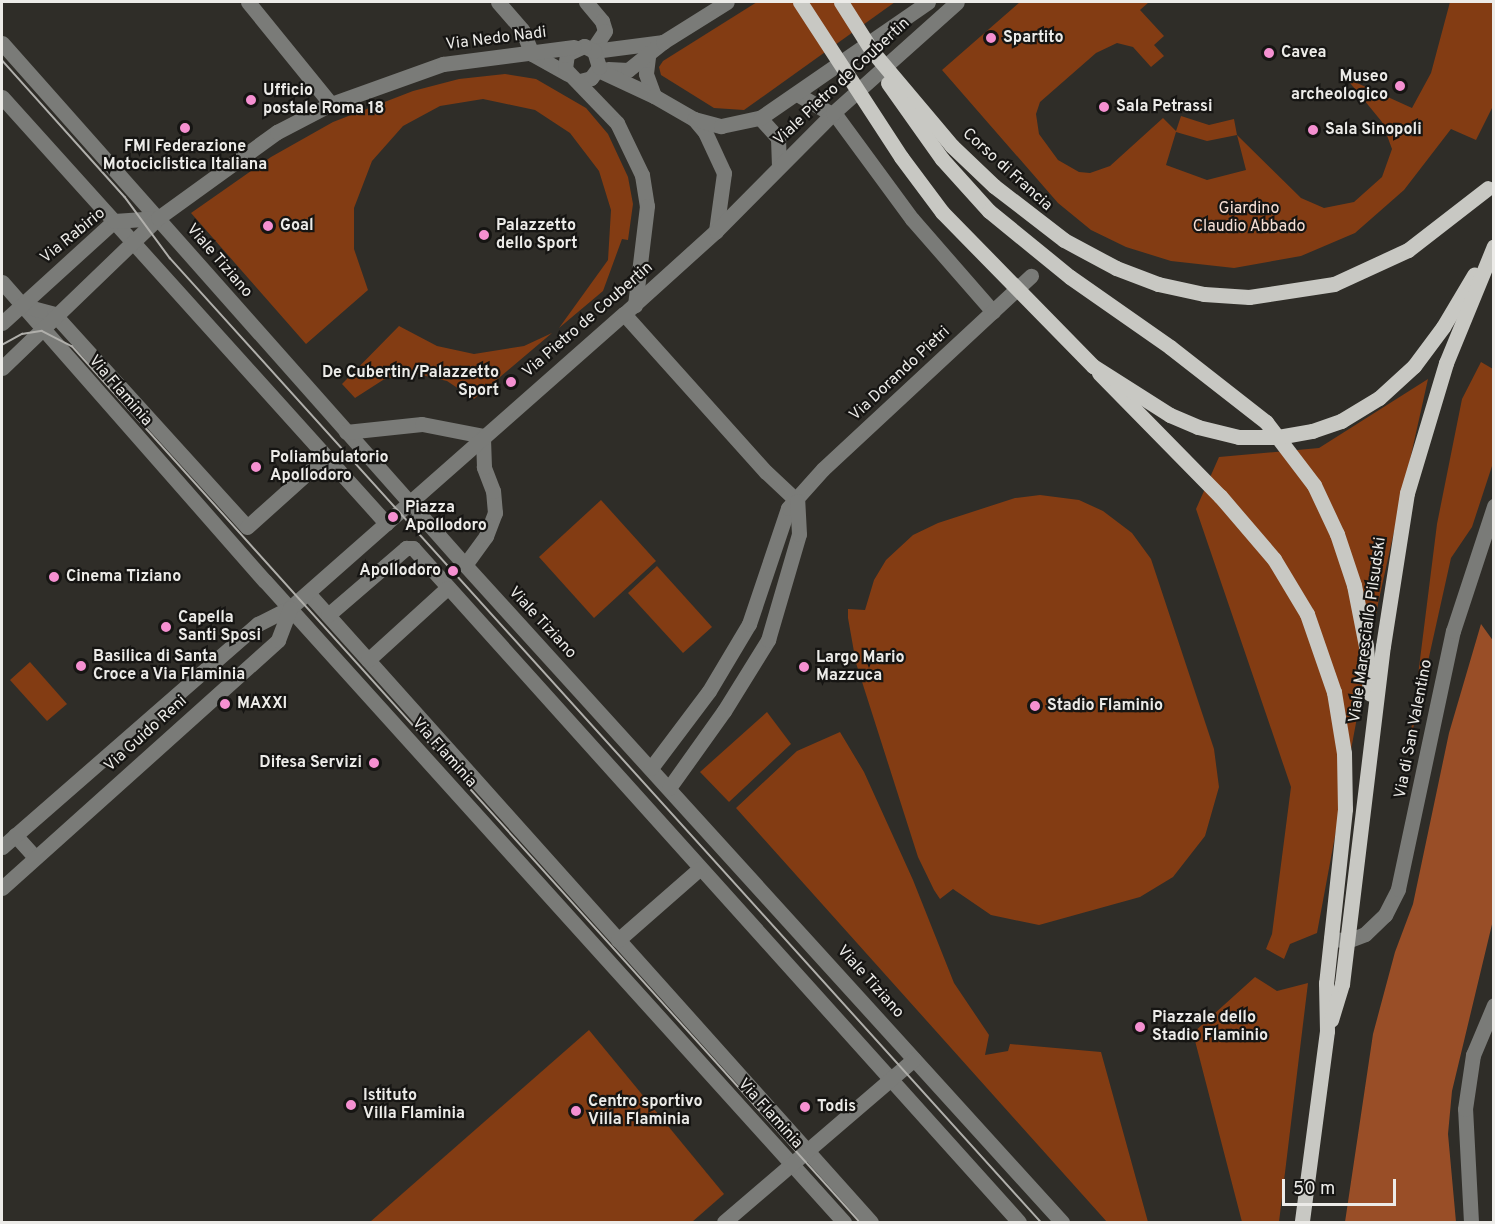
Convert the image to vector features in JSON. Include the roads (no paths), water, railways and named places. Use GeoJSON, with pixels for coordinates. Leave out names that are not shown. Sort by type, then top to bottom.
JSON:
{"type":"FeatureCollection","features":[{"type":"Feature","properties":{"kind":"main road"},"geometry":{"type":"LineString","coordinates":[[800,2],[930,197],[982,256],[1093,366],[1154,406],[1198,427],[1239,437],[1287,436],[1341,421],[1379,398],[1414,366],[1443,327],[1494,241]]}},
{"type":"Feature","properties":{"kind":"main road","name":"Corso di Francia"},"geometry":{"type":"LineString","coordinates":[[841,2],[872,51],[952,146],[1030,217],[1096,259],[1145,279],[1191,291],[1235,296],[1281,294],[1355,277],[1428,237],[1491,185]]}},
{"type":"Feature","properties":{"kind":"main road"},"geometry":{"type":"LineString","coordinates":[[872,51],[922,133],[989,211],[1070,277],[1170,347],[1266,422],[1298,460],[1320,497],[1343,549],[1359,604],[1370,685],[1369,751]]}},
{"type":"Feature","properties":{"kind":"main road","name":"Viale Maresciallo Pilsudski"},"geometry":{"type":"LineString","coordinates":[[1327,1031],[1342,984],[1369,751],[1396,549],[1413,471],[1446,363],[1494,246]]}},
{"type":"Feature","properties":{"kind":"main road","name":"Viale Maresciallo Pilsudski"},"geometry":{"type":"LineString","coordinates":[[1093,366],[1255,534],[1292,585],[1318,641],[1334,692],[1344,753],[1346,809],[1326,983],[1327,1031],[1302,1222]]}},
{"type":"Feature","properties":{"kind":"street"},"geometry":{"type":"LineString","coordinates":[[248,2],[332,104]]}},
{"type":"Feature","properties":{"kind":"street"},"geometry":{"type":"LineString","coordinates":[[498,2],[522,30],[532,54],[574,78],[623,132],[642,174],[647,206],[629,309],[766,472],[797,501],[800,534],[779,611],[761,652],[669,788]]}},
{"type":"Feature","properties":{"kind":"street"},"geometry":{"type":"LineString","coordinates":[[586,2],[602,21],[605,31],[593,50]]}},
{"type":"Feature","properties":{"kind":"street"},"geometry":{"type":"LineString","coordinates":[[599,68],[624,71],[648,57],[663,42],[727,2]]}},
{"type":"Feature","properties":{"kind":"street","name":"Viale Pietro de Coubertin"},"geometry":{"type":"LineString","coordinates":[[760,118],[928,2]]}},
{"type":"Feature","properties":{"kind":"street","name":"Viale Pietro de Coubertin"},"geometry":{"type":"LineString","coordinates":[[779,164],[957,2]]}},
{"type":"Feature","properties":{"kind":"street"},"geometry":{"type":"LineString","coordinates":[[893,25],[908,45]]}},
{"type":"Feature","properties":{"kind":"street"},"geometry":{"type":"LineString","coordinates":[[593,50],[663,42]]}},
{"type":"Feature","properties":{"kind":"street","name":"Viale Tiziano"},"geometry":{"type":"LineString","coordinates":[[2,43],[465,566],[1062,1222]]}},
{"type":"Feature","properties":{"kind":"street","name":"Via Nedo Nadi"},"geometry":{"type":"LineString","coordinates":[[158,218],[260,142],[332,104],[443,64],[574,47],[593,50]]}},
{"type":"Feature","properties":{"kind":"street","name":"Via Nedo Nadi"},"geometry":{"type":"LineString","coordinates":[[574,47],[565,58],[574,78]]}},
{"type":"Feature","properties":{"kind":"street"},"geometry":{"type":"LineString","coordinates":[[593,50],[599,68],[694,119],[721,126],[760,118],[779,140],[779,164]]}},
{"type":"Feature","properties":{"kind":"street"},"geometry":{"type":"LineString","coordinates":[[648,57],[646,74],[654,96]]}},
{"type":"Feature","properties":{"kind":"street"},"geometry":{"type":"LineString","coordinates":[[574,78],[591,78],[599,68]]}},
{"type":"Feature","properties":{"kind":"street"},"geometry":{"type":"LineString","coordinates":[[797,94],[833,113],[912,219],[993,312]]}},
{"type":"Feature","properties":{"kind":"street"},"geometry":{"type":"LineString","coordinates":[[2,97],[386,523]]}},
{"type":"Feature","properties":{"kind":"street"},"geometry":{"type":"LineString","coordinates":[[694,119],[708,137],[723,167],[724,189],[716,231]]}},
{"type":"Feature","properties":{"kind":"street","name":"Via Pietro de Coubertin"},"geometry":{"type":"LineString","coordinates":[[483,435],[716,231],[779,164]]}},
{"type":"Feature","properties":{"kind":"street"},"geometry":{"type":"LineString","coordinates":[[2,368],[42,331],[54,314],[158,218]]}},
{"type":"Feature","properties":{"kind":"street","name":"Via Rabirio"},"geometry":{"type":"LineString","coordinates":[[2,323],[114,221],[158,218]]}},
{"type":"Feature","properties":{"kind":"street","name":"Via Dorando Pietri"},"geometry":{"type":"LineString","coordinates":[[651,768],[709,691],[753,616],[785,512],[823,469],[1031,276]]}},
{"type":"Feature","properties":{"kind":"street","name":"Via Flaminia"},"geometry":{"type":"LineString","coordinates":[[2,282],[42,331],[290,608],[844,1222]]}},
{"type":"Feature","properties":{"kind":"street"},"geometry":{"type":"LineString","coordinates":[[21,305],[54,314]]}},
{"type":"Feature","properties":{"kind":"street","name":"Via Flaminia"},"geometry":{"type":"LineString","coordinates":[[54,314],[247,527],[326,456]]}},
{"type":"Feature","properties":{"kind":"street"},"geometry":{"type":"LineString","coordinates":[[346,432],[422,424],[483,435]]}},
{"type":"Feature","properties":{"kind":"street"},"geometry":{"type":"LineString","coordinates":[[290,608],[483,435]]}},
{"type":"Feature","properties":{"kind":"street"},"geometry":{"type":"LineString","coordinates":[[465,566],[486,536],[495,513],[493,491],[484,467],[483,435]]}},
{"type":"Feature","properties":{"kind":"street","name":"Via di San Valentino"},"geometry":{"type":"LineString","coordinates":[[1347,941],[1365,934],[1385,915],[1402,875],[1453,631],[1494,506]]}},
{"type":"Feature","properties":{"kind":"street"},"geometry":{"type":"LineString","coordinates":[[328,615],[406,548],[413,548],[699,869],[1019,1222]]}},
{"type":"Feature","properties":{"kind":"street"},"geometry":{"type":"LineString","coordinates":[[368,660],[447,588]]}},
{"type":"Feature","properties":{"kind":"street","name":"Via Flaminia"},"geometry":{"type":"LineString","coordinates":[[308,593],[871,1222]]}},
{"type":"Feature","properties":{"kind":"street","name":"Via Guido Reni"},"geometry":{"type":"LineString","coordinates":[[2,847],[258,624],[290,608]]}},
{"type":"Feature","properties":{"kind":"street","name":"Via Guido Reni"},"geometry":{"type":"LineString","coordinates":[[2,888],[278,640],[290,608]]}},
{"type":"Feature","properties":{"kind":"street"},"geometry":{"type":"LineString","coordinates":[[740,639],[761,652]]}},
{"type":"Feature","properties":{"kind":"street"},"geometry":{"type":"LineString","coordinates":[[15,835],[35,857]]}},
{"type":"Feature","properties":{"kind":"street"},"geometry":{"type":"LineString","coordinates":[[618,940],[699,869]]}},
{"type":"Feature","properties":{"kind":"street"},"geometry":{"type":"LineString","coordinates":[[1331,938],[1347,941]]}},
{"type":"Feature","properties":{"kind":"street"},"geometry":{"type":"LineString","coordinates":[[1471,1222],[1465,1109],[1473,1055],[1494,1005]]}},
{"type":"Feature","properties":{"kind":"street"},"geometry":{"type":"LineString","coordinates":[[724,1222],[805,1150],[914,1059]]}},
{"type":"Feature","properties":{"kind":"tram line"},"geometry":{"type":"LineString","coordinates":[[2,60],[125,197],[170,258],[1041,1222]]}},
{"type":"Feature","properties":{"kind":"tram line"},"geometry":{"type":"LineString","coordinates":[[2,345],[22,334],[42,331],[72,346],[860,1222]]}},
{"type":"Feature","properties":{"kind":"place","name":"Spartito"},"geometry":{"type":"Point","coordinates":[991,38]}},
{"type":"Feature","properties":{"kind":"place","name":"Cavea"},"geometry":{"type":"Point","coordinates":[1269,53]}},
{"type":"Feature","properties":{"kind":"place","name":"Museo archeologico"},"geometry":{"type":"Point","coordinates":[1400,86]}},
{"type":"Feature","properties":{"kind":"place","name":"Ufficio postale Roma 18"},"geometry":{"type":"Point","coordinates":[251,100]}},
{"type":"Feature","properties":{"kind":"place","name":"Sala Petrassi"},"geometry":{"type":"Point","coordinates":[1104,107]}},
{"type":"Feature","properties":{"kind":"place","name":"FMI Federazione Motociclistica Italiana"},"geometry":{"type":"Point","coordinates":[185,128]}},
{"type":"Feature","properties":{"kind":"place","name":"Sala Sinopoli"},"geometry":{"type":"Point","coordinates":[1313,130]}},
{"type":"Feature","properties":{"kind":"place","name":"Goal"},"geometry":{"type":"Point","coordinates":[268,226]}},
{"type":"Feature","properties":{"kind":"place","name":"Palazzetto dello Sport"},"geometry":{"type":"Point","coordinates":[484,235]}},
{"type":"Feature","properties":{"kind":"place","name":"De Cubertin/Palazzetto Sport"},"geometry":{"type":"Point","coordinates":[511,382]}},
{"type":"Feature","properties":{"kind":"place","name":"Poliambulatorio Apollodoro"},"geometry":{"type":"Point","coordinates":[256,467]}},
{"type":"Feature","properties":{"kind":"place","name":"Piazza Apollodoro"},"geometry":{"type":"Point","coordinates":[393,517]}},
{"type":"Feature","properties":{"kind":"place","name":"Apollodoro"},"geometry":{"type":"Point","coordinates":[453,571]}},
{"type":"Feature","properties":{"kind":"place","name":"Cinema Tiziano"},"geometry":{"type":"Point","coordinates":[54,577]}},
{"type":"Feature","properties":{"kind":"place","name":"Capella Santi Sposi"},"geometry":{"type":"Point","coordinates":[166,627]}},
{"type":"Feature","properties":{"kind":"place","name":"Basilica di Santa Croce a Via Flaminia"},"geometry":{"type":"Point","coordinates":[81,666]}},
{"type":"Feature","properties":{"kind":"place","name":"Largo Mario Mazzuca"},"geometry":{"type":"Point","coordinates":[804,667]}},
{"type":"Feature","properties":{"kind":"place","name":"MAXXI"},"geometry":{"type":"Point","coordinates":[225,704]}},
{"type":"Feature","properties":{"kind":"place","name":"Stadio Flaminio"},"geometry":{"type":"Point","coordinates":[1035,706]}},
{"type":"Feature","properties":{"kind":"place","name":"Difesa Servizi"},"geometry":{"type":"Point","coordinates":[374,763]}},
{"type":"Feature","properties":{"kind":"place","name":"Piazzale dello Stadio Flaminio"},"geometry":{"type":"Point","coordinates":[1140,1027]}},
{"type":"Feature","properties":{"kind":"place","name":"Istituto Villa Flaminia"},"geometry":{"type":"Point","coordinates":[351,1105]}},
{"type":"Feature","properties":{"kind":"place","name":"Todis"},"geometry":{"type":"Point","coordinates":[805,1107]}},
{"type":"Feature","properties":{"kind":"place","name":"Centro sportivo Villa Flaminia"},"geometry":{"type":"Point","coordinates":[576,1111]}},
{"type":"Feature","properties":{"kind":"park label","name":"Giardino Claudio Abbado"},"geometry":{"type":"Point","coordinates":[1249,218]}}]}
